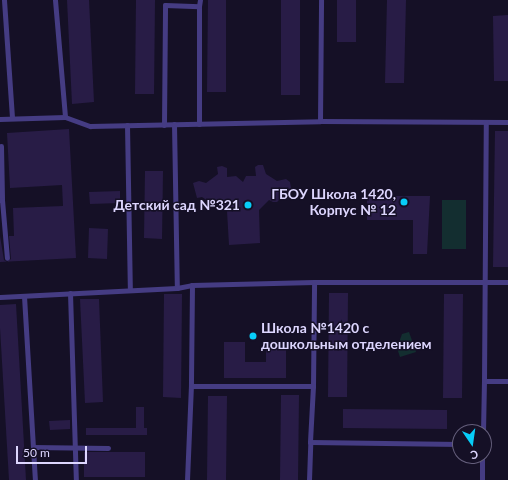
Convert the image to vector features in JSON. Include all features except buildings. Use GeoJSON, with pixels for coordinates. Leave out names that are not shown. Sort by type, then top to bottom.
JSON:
{"type":"FeatureCollection","features":[{"type":"Feature","properties":{"kind":"lane"},"geometry":{"type":"LineString","coordinates":[[4,0],[12,118]]}},
{"type":"Feature","properties":{"kind":"lane"},"geometry":{"type":"LineString","coordinates":[[55,0],[65,117]]}},
{"type":"Feature","properties":{"kind":"lane"},"geometry":{"type":"LineString","coordinates":[[199,124],[200,0]]}},
{"type":"Feature","properties":{"kind":"lane"},"geometry":{"type":"LineString","coordinates":[[320,121],[321,0]]}},
{"type":"Feature","properties":{"kind":"lane"},"geometry":{"type":"LineString","coordinates":[[164,125],[165,5],[199,6]]}},
{"type":"Feature","properties":{"kind":"lane"},"geometry":{"type":"LineString","coordinates":[[0,119],[65,117],[90,126],[320,121],[508,122]]}},
{"type":"Feature","properties":{"kind":"lane"},"geometry":{"type":"LineString","coordinates":[[483,424],[486,282],[486,122]]}},
{"type":"Feature","properties":{"kind":"lane"},"geometry":{"type":"LineString","coordinates":[[174,124],[177,288]]}},
{"type":"Feature","properties":{"kind":"lane"},"geometry":{"type":"LineString","coordinates":[[127,125],[130,290]]}},
{"type":"Feature","properties":{"kind":"lane"},"geometry":{"type":"LineString","coordinates":[[1,146],[1,200],[7,258]]}},
{"type":"Feature","properties":{"kind":"lane"},"geometry":{"type":"LineString","coordinates":[[309,480],[313,386],[314,282]]}},
{"type":"Feature","properties":{"kind":"lane"},"geometry":{"type":"LineString","coordinates":[[0,297],[177,288],[192,285],[314,282],[508,282]]}},
{"type":"Feature","properties":{"kind":"lane"},"geometry":{"type":"LineString","coordinates":[[187,480],[191,386],[192,285]]}},
{"type":"Feature","properties":{"kind":"lane"},"geometry":{"type":"LineString","coordinates":[[70,293],[76,480]]}},
{"type":"Feature","properties":{"kind":"lane"},"geometry":{"type":"LineString","coordinates":[[24,296],[35,480]]}},
{"type":"Feature","properties":{"kind":"lane"},"geometry":{"type":"LineString","coordinates":[[484,381],[508,381]]}},
{"type":"Feature","properties":{"kind":"lane"},"geometry":{"type":"LineString","coordinates":[[191,386],[313,386]]}},
{"type":"Feature","properties":{"kind":"lane"},"geometry":{"type":"LineString","coordinates":[[310,442],[452,444]]}},
{"type":"Feature","properties":{"kind":"lane"},"geometry":{"type":"LineString","coordinates":[[33,447],[108,448]]}},
{"type":"Feature","properties":{"kind":"lane"},"geometry":{"type":"LineString","coordinates":[[482,464],[482,480]]}},
{"type":"Feature","properties":{"kind":"green space"},"geometry":{"type":"Polygon","coordinates":[[[442,200],[466,200],[466,249],[442,249],[442,200]]]}},
{"type":"Feature","properties":{"kind":"green space"},"geometry":{"type":"Polygon","coordinates":[[[409,332],[416,352],[400,357],[397,348],[402,334],[409,332]]]}},
{"type":"Feature","properties":{"kind":"place","name":"ГБОУ Школа 1420, Корпус № 12"},"geometry":{"type":"Point","coordinates":[404,202]}},
{"type":"Feature","properties":{"kind":"place","name":"Детский сад №321"},"geometry":{"type":"Point","coordinates":[248,205]}},
{"type":"Feature","properties":{"kind":"place","name":"Школа №1420 с дошкольным отделением"},"geometry":{"type":"Point","coordinates":[253,336]}}]}
